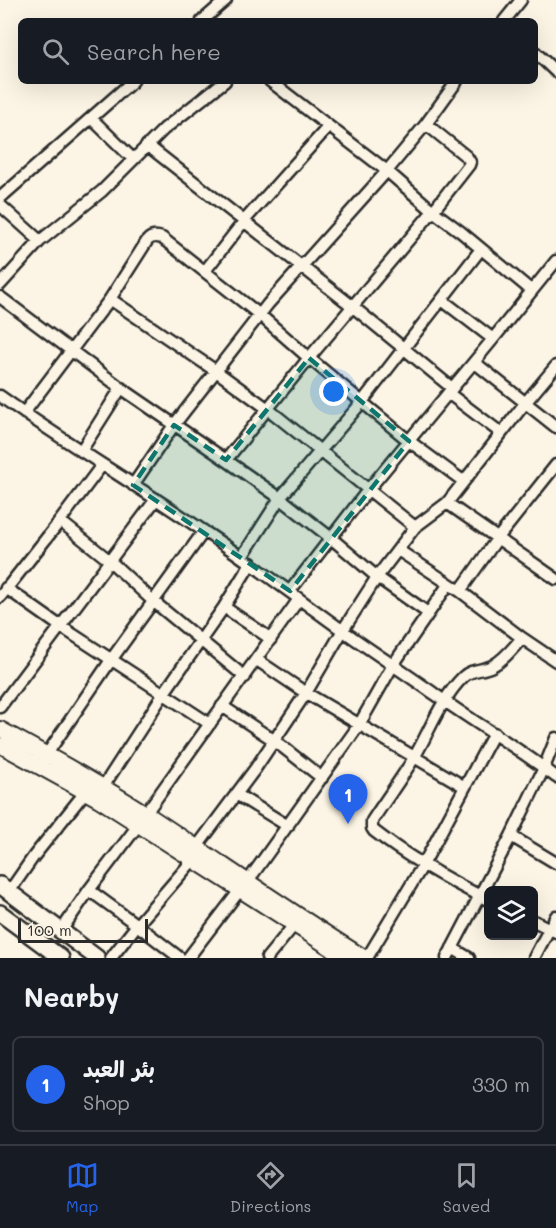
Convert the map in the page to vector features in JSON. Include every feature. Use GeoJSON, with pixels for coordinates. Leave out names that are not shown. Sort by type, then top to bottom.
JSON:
{"type":"FeatureCollection","features":[{"type":"Feature","properties":{"kind":"highway"},"geometry":{"type":"LineString","coordinates":[[4,888],[98,958]]}},
{"type":"Feature","properties":{"kind":"highway"},"geometry":{"type":"LineString","coordinates":[[0,914],[54,956]]}},
{"type":"Feature","properties":{"kind":"main road"},"geometry":{"type":"LineString","coordinates":[[0,729],[103,787],[142,819],[244,886],[298,921],[366,958]]}},
{"type":"Feature","properties":{"kind":"main road"},"geometry":{"type":"LineString","coordinates":[[0,745],[142,819]]}},
{"type":"Feature","properties":{"kind":"main road"},"geometry":{"type":"LineString","coordinates":[[298,921],[346,958]]}},
{"type":"Feature","properties":{"kind":"street"},"geometry":{"type":"LineString","coordinates":[[205,18],[226,0]]}},
{"type":"Feature","properties":{"kind":"street"},"geometry":{"type":"LineString","coordinates":[[506,18],[521,0]]}},
{"type":"Feature","properties":{"kind":"street"},"geometry":{"type":"LineString","coordinates":[[538,55],[556,72]]}},
{"type":"Feature","properties":{"kind":"street"},"geometry":{"type":"LineString","coordinates":[[0,198],[130,84]]}},
{"type":"Feature","properties":{"kind":"street"},"geometry":{"type":"LineString","coordinates":[[0,285],[40,241],[102,191],[164,129],[221,84]]}},
{"type":"Feature","properties":{"kind":"street"},"geometry":{"type":"LineString","coordinates":[[274,84],[387,171],[532,291]]}},
{"type":"Feature","properties":{"kind":"street"},"geometry":{"type":"LineString","coordinates":[[134,485],[174,424],[260,315],[387,171],[426,124],[455,84]]}},
{"type":"Feature","properties":{"kind":"street"},"geometry":{"type":"LineString","coordinates":[[91,118],[133,159]]}},
{"type":"Feature","properties":{"kind":"street"},"geometry":{"type":"LineString","coordinates":[[226,460],[433,211],[470,162],[426,124]]}},
{"type":"Feature","properties":{"kind":"street"},"geometry":{"type":"LineString","coordinates":[[205,271],[244,221],[328,127]]}},
{"type":"Feature","properties":{"kind":"street"},"geometry":{"type":"LineString","coordinates":[[147,145],[404,347],[450,391],[501,434]]}},
{"type":"Feature","properties":{"kind":"street"},"geometry":{"type":"LineString","coordinates":[[0,205],[40,241]]}},
{"type":"Feature","properties":{"kind":"street"},"geometry":{"type":"LineString","coordinates":[[24,413],[111,299],[147,241],[158,237],[205,271],[409,441],[463,481]]}},
{"type":"Feature","properties":{"kind":"street"},"geometry":{"type":"LineString","coordinates":[[103,787],[164,693],[224,607],[246,560],[280,498],[362,402],[481,249]]}},
{"type":"Feature","properties":{"kind":"street"},"geometry":{"type":"LineString","coordinates":[[290,591],[369,490],[556,261]]}},
{"type":"Feature","properties":{"kind":"street"},"geometry":{"type":"LineString","coordinates":[[0,297],[121,388],[280,498],[377,577],[428,613]]}},
{"type":"Feature","properties":{"kind":"street"},"geometry":{"type":"LineString","coordinates":[[111,299],[268,409],[415,527]]}},
{"type":"Feature","properties":{"kind":"street"},"geometry":{"type":"LineString","coordinates":[[442,300],[493,339]]}},
{"type":"Feature","properties":{"kind":"street"},"geometry":{"type":"LineString","coordinates":[[474,362],[556,427]]}},
{"type":"Feature","properties":{"kind":"street"},"geometry":{"type":"LineString","coordinates":[[111,958],[195,854],[274,741],[377,577],[415,527],[447,503],[556,366]]}},
{"type":"Feature","properties":{"kind":"street"},"geometry":{"type":"LineString","coordinates":[[81,451],[121,388]]}},
{"type":"Feature","properties":{"kind":"street"},"geometry":{"type":"LineString","coordinates":[[0,396],[204,531],[444,701],[556,777]]}},
{"type":"Feature","properties":{"kind":"street"},"geometry":{"type":"LineString","coordinates":[[102,465],[3,592],[60,626],[210,724]]}},
{"type":"Feature","properties":{"kind":"street"},"geometry":{"type":"LineString","coordinates":[[460,591],[497,539],[556,465]]}},
{"type":"Feature","properties":{"kind":"street"},"geometry":{"type":"LineString","coordinates":[[0,707],[156,499]]}},
{"type":"Feature","properties":{"kind":"street"},"geometry":{"type":"LineString","coordinates":[[447,503],[556,579]]}},
{"type":"Feature","properties":{"kind":"street"},"geometry":{"type":"LineString","coordinates":[[60,521],[245,677]]}},
{"type":"Feature","properties":{"kind":"street"},"geometry":{"type":"LineString","coordinates":[[47,754],[204,531]]}},
{"type":"Feature","properties":{"kind":"street"},"geometry":{"type":"LineString","coordinates":[[398,550],[460,591],[556,661]]}},
{"type":"Feature","properties":{"kind":"street"},"geometry":{"type":"LineString","coordinates":[[188,958],[244,886],[359,725],[393,665],[448,585]]}},
{"type":"Feature","properties":{"kind":"street"},"geometry":{"type":"LineString","coordinates":[[61,931],[299,599]]}},
{"type":"Feature","properties":{"kind":"street"},"geometry":{"type":"LineString","coordinates":[[224,607],[271,639]]}},
{"type":"Feature","properties":{"kind":"street"},"geometry":{"type":"LineString","coordinates":[[469,958],[449,953],[484,898],[423,865],[374,831],[371,825],[414,758],[444,701],[463,677],[475,670],[495,665],[522,638]]}},
{"type":"Feature","properties":{"kind":"street"},"geometry":{"type":"LineString","coordinates":[[257,660],[306,693],[465,787]]}},
{"type":"Feature","properties":{"kind":"street"},"geometry":{"type":"LineString","coordinates":[[222,706],[274,741],[322,778]]}},
{"type":"Feature","properties":{"kind":"street"},"geometry":{"type":"LineString","coordinates":[[366,958],[423,865],[494,733]]}},
{"type":"Feature","properties":{"kind":"street"},"geometry":{"type":"LineString","coordinates":[[489,886],[556,739]]}},
{"type":"Feature","properties":{"kind":"street"},"geometry":{"type":"LineString","coordinates":[[4,888],[34,856],[86,791]]}},
{"type":"Feature","properties":{"kind":"street"},"geometry":{"type":"LineString","coordinates":[[236,794],[288,826]]}},
{"type":"Feature","properties":{"kind":"street"},"geometry":{"type":"LineString","coordinates":[[511,836],[556,863]]}},
{"type":"Feature","properties":{"kind":"street"},"geometry":{"type":"LineString","coordinates":[[89,890],[180,958]]}},
{"type":"Feature","properties":{"kind":"street"},"geometry":{"type":"LineString","coordinates":[[534,958],[552,930],[556,916]]}},
{"type":"Feature","properties":{"kind":"street"},"geometry":{"type":"LineString","coordinates":[[267,958],[298,921]]}},
{"type":"Feature","properties":{"kind":"street"},"geometry":{"type":"LineString","coordinates":[[538,923],[552,930]]}},
{"type":"Feature","properties":{"kind":"highlighted area"},"geometry":{"type":"Polygon","coordinates":[[[309,358],[409,441],[290,591],[133,485],[174,425],[226,460],[309,358]]]}},
{"type":"Feature","properties":{"kind":"place","name":"بئر العبد"},"geometry":{"type":"Point","coordinates":[348,824]}}]}
